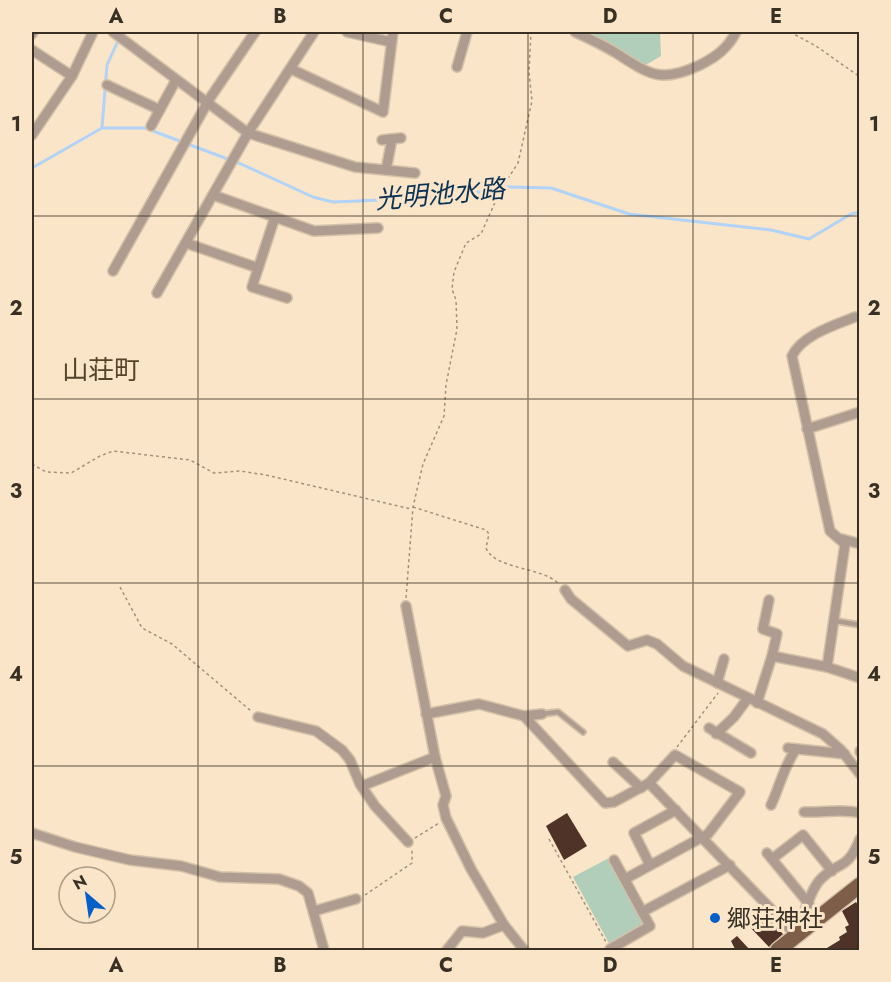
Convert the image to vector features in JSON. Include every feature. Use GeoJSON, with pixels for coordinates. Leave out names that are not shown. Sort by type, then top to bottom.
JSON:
{"type":"FeatureCollection","features":[{"type":"Feature","properties":{"kind":"main road"},"geometry":{"type":"LineString","coordinates":[[778,951],[858,890]]}},
{"type":"Feature","properties":{"kind":"street"},"geometry":{"type":"LineString","coordinates":[[32,135],[72,76],[93,32]]}},
{"type":"Feature","properties":{"kind":"street"},"geometry":{"type":"LineString","coordinates":[[113,32],[248,133],[355,167],[415,173]]}},
{"type":"Feature","properties":{"kind":"street"},"geometry":{"type":"LineString","coordinates":[[113,271],[187,143],[207,103],[255,32]]}},
{"type":"Feature","properties":{"kind":"street"},"geometry":{"type":"LineString","coordinates":[[157,294],[248,133],[315,32]]}},
{"type":"Feature","properties":{"kind":"street"},"geometry":{"type":"LineString","coordinates":[[347,32],[391,42]]}},
{"type":"Feature","properties":{"kind":"street"},"geometry":{"type":"LineString","coordinates":[[291,69],[383,112],[393,32]]}},
{"type":"Feature","properties":{"kind":"street"},"geometry":{"type":"LineString","coordinates":[[457,67],[467,32]]}},
{"type":"Feature","properties":{"kind":"street"},"geometry":{"type":"LineString","coordinates":[[575,32],[615,52],[645,73],[668,76],[690,70],[720,54],[736,32]]}},
{"type":"Feature","properties":{"kind":"street"},"geometry":{"type":"LineString","coordinates":[[32,50],[72,76]]}},
{"type":"Feature","properties":{"kind":"street"},"geometry":{"type":"LineString","coordinates":[[151,126],[158,109],[176,80]]}},
{"type":"Feature","properties":{"kind":"street"},"geometry":{"type":"LineString","coordinates":[[107,85],[158,109]]}},
{"type":"Feature","properties":{"kind":"street"},"geometry":{"type":"LineString","coordinates":[[32,116],[42,121]]}},
{"type":"Feature","properties":{"kind":"street"},"geometry":{"type":"LineString","coordinates":[[386,170],[392,139]]}},
{"type":"Feature","properties":{"kind":"street"},"geometry":{"type":"LineString","coordinates":[[213,195],[314,231],[378,228]]}},
{"type":"Feature","properties":{"kind":"street"},"geometry":{"type":"LineString","coordinates":[[275,217],[252,287],[287,298]]}},
{"type":"Feature","properties":{"kind":"street"},"geometry":{"type":"LineString","coordinates":[[186,243],[258,268]]}},
{"type":"Feature","properties":{"kind":"street"},"geometry":{"type":"LineString","coordinates":[[855,317],[819,332],[795,349],[792,356],[830,531],[842,539],[860,544]]}},
{"type":"Feature","properties":{"kind":"street"},"geometry":{"type":"LineString","coordinates":[[807,429],[860,411]]}},
{"type":"Feature","properties":{"kind":"street"},"geometry":{"type":"LineString","coordinates":[[827,667],[836,621],[845,551],[842,539]]}},
{"type":"Feature","properties":{"kind":"street"},"geometry":{"type":"LineString","coordinates":[[565,590],[628,646],[647,640],[657,644],[683,666],[823,734],[845,754],[860,774]]}},
{"type":"Feature","properties":{"kind":"street"},"geometry":{"type":"LineString","coordinates":[[757,703],[777,634],[763,629],[769,600]]}},
{"type":"Feature","properties":{"kind":"street"},"geometry":{"type":"LineString","coordinates":[[406,606],[435,757],[446,796],[443,805],[446,818],[471,869],[504,925],[524,951]]}},
{"type":"Feature","properties":{"kind":"street"},"geometry":{"type":"LineString","coordinates":[[772,656],[827,667],[860,678]]}},
{"type":"Feature","properties":{"kind":"street"},"geometry":{"type":"LineString","coordinates":[[720,684],[724,659]]}},
{"type":"Feature","properties":{"kind":"street"},"geometry":{"type":"LineString","coordinates":[[748,698],[712,731],[751,753]]}},
{"type":"Feature","properties":{"kind":"street"},"geometry":{"type":"LineString","coordinates":[[426,714],[479,704],[524,716],[542,714]]}},
{"type":"Feature","properties":{"kind":"street"},"geometry":{"type":"LineString","coordinates":[[524,716],[605,803],[614,802],[645,785],[675,755],[740,792],[703,837],[625,879]]}},
{"type":"Feature","properties":{"kind":"street"},"geometry":{"type":"LineString","coordinates":[[258,717],[316,731],[350,760],[362,786],[375,806],[408,842]]}},
{"type":"Feature","properties":{"kind":"street"},"geometry":{"type":"LineString","coordinates":[[771,805],[783,788],[780,778],[792,749],[845,754]]}},
{"type":"Feature","properties":{"kind":"street"},"geometry":{"type":"LineString","coordinates":[[362,786],[435,757]]}},
{"type":"Feature","properties":{"kind":"street"},"geometry":{"type":"LineString","coordinates":[[613,762],[676,810],[801,934]]}},
{"type":"Feature","properties":{"kind":"street"},"geometry":{"type":"LineString","coordinates":[[809,810],[845,809],[860,813]]}},
{"type":"Feature","properties":{"kind":"street"},"geometry":{"type":"LineString","coordinates":[[650,865],[633,833],[676,810]]}},
{"type":"Feature","properties":{"kind":"street"},"geometry":{"type":"LineString","coordinates":[[32,833],[75,847],[130,860],[181,866],[220,877],[279,879],[299,886],[308,893],[324,951]]}},
{"type":"Feature","properties":{"kind":"street"},"geometry":{"type":"LineString","coordinates":[[809,904],[769,856],[802,835],[832,871]]}},
{"type":"Feature","properties":{"kind":"street"},"geometry":{"type":"LineString","coordinates":[[801,934],[800,924],[817,883],[848,862],[860,838]]}},
{"type":"Feature","properties":{"kind":"street"},"geometry":{"type":"LineString","coordinates":[[610,949],[650,926],[614,860]]}},
{"type":"Feature","properties":{"kind":"street"},"geometry":{"type":"LineString","coordinates":[[642,912],[730,865]]}},
{"type":"Feature","properties":{"kind":"street"},"geometry":{"type":"LineString","coordinates":[[314,911],[356,899]]}},
{"type":"Feature","properties":{"kind":"street"},"geometry":{"type":"LineString","coordinates":[[447,951],[462,931],[483,933],[504,925]]}},
{"type":"Feature","properties":{"kind":"lane"},"geometry":{"type":"LineString","coordinates":[[836,621],[860,625]]}},
{"type":"Feature","properties":{"kind":"lane"},"geometry":{"type":"LineString","coordinates":[[542,714],[558,712],[583,732]]}},
{"type":"Feature","properties":{"kind":"path"},"geometry":{"type":"LineString","coordinates":[[406,606],[412,508],[423,464],[444,416],[446,385],[457,329],[456,300],[452,289],[454,272],[466,243],[481,234],[500,191],[518,163],[532,101],[529,72],[531,32]]}},
{"type":"Feature","properties":{"kind":"path"},"geometry":{"type":"LineString","coordinates":[[790,32],[816,46],[860,77]]}},
{"type":"Feature","properties":{"kind":"path"},"geometry":{"type":"LineString","coordinates":[[32,464],[46,472],[71,473],[113,451],[190,460],[214,473],[240,471],[266,475],[412,508],[486,530],[489,534],[486,548],[492,557],[519,568],[539,571],[553,578],[565,590]]}},
{"type":"Feature","properties":{"kind":"path"},"geometry":{"type":"LineString","coordinates":[[120,587],[142,628],[172,644],[258,717]]}},
{"type":"Feature","properties":{"kind":"path"},"geometry":{"type":"LineString","coordinates":[[675,755],[675,750],[720,684]]}},
{"type":"Feature","properties":{"kind":"path"},"geometry":{"type":"LineString","coordinates":[[356,899],[374,891],[412,863],[412,847],[408,842],[446,818]]}},
{"type":"Feature","properties":{"kind":"path"},"geometry":{"type":"LineString","coordinates":[[549,839],[610,949]]}},
{"type":"Feature","properties":{"kind":"green space"},"geometry":{"type":"Polygon","coordinates":[[[582,32],[660,32],[661,56],[644,66],[582,32]]]}},
{"type":"Feature","properties":{"kind":"green space"},"geometry":{"type":"Polygon","coordinates":[[[609,858],[645,922],[644,926],[610,945],[573,877],[609,858]]]}},
{"type":"Feature","properties":{"kind":"building"},"geometry":{"type":"Polygon","coordinates":[[[567,813],[587,846],[564,860],[546,826],[567,813]]]}},
{"type":"Feature","properties":{"kind":"building"},"geometry":{"type":"Polygon","coordinates":[[[856,902],[860,908],[860,951],[822,951],[840,940],[839,937],[847,932],[845,927],[849,925],[842,911],[856,902]]]}},
{"type":"Feature","properties":{"kind":"building"},"geometry":{"type":"Polygon","coordinates":[[[757,913],[761,917],[764,914],[783,934],[769,947],[747,924],[757,913]]]}},
{"type":"Feature","properties":{"kind":"building"},"geometry":{"type":"Polygon","coordinates":[[[737,936],[751,951],[736,951],[731,941],[737,936]]]}},
{"type":"Feature","properties":{"kind":"waterway"},"geometry":{"type":"LineString","coordinates":[[102,128],[107,65],[118,41]]}},
{"type":"Feature","properties":{"kind":"waterway","name":"光明池水路"},"geometry":{"type":"LineString","coordinates":[[32,168],[102,128],[145,128],[241,164],[313,197],[333,202],[452,197],[505,187],[551,188],[629,214],[771,230],[809,239],[851,214],[860,212]]}},
{"type":"Feature","properties":{"kind":"place","name":"郷荘神社"},"geometry":{"type":"Point","coordinates":[715,918]}},
{"type":"Feature","properties":{"kind":"district","name":"山荘町"},"geometry":{"type":"Point","coordinates":[101,370]}}]}
